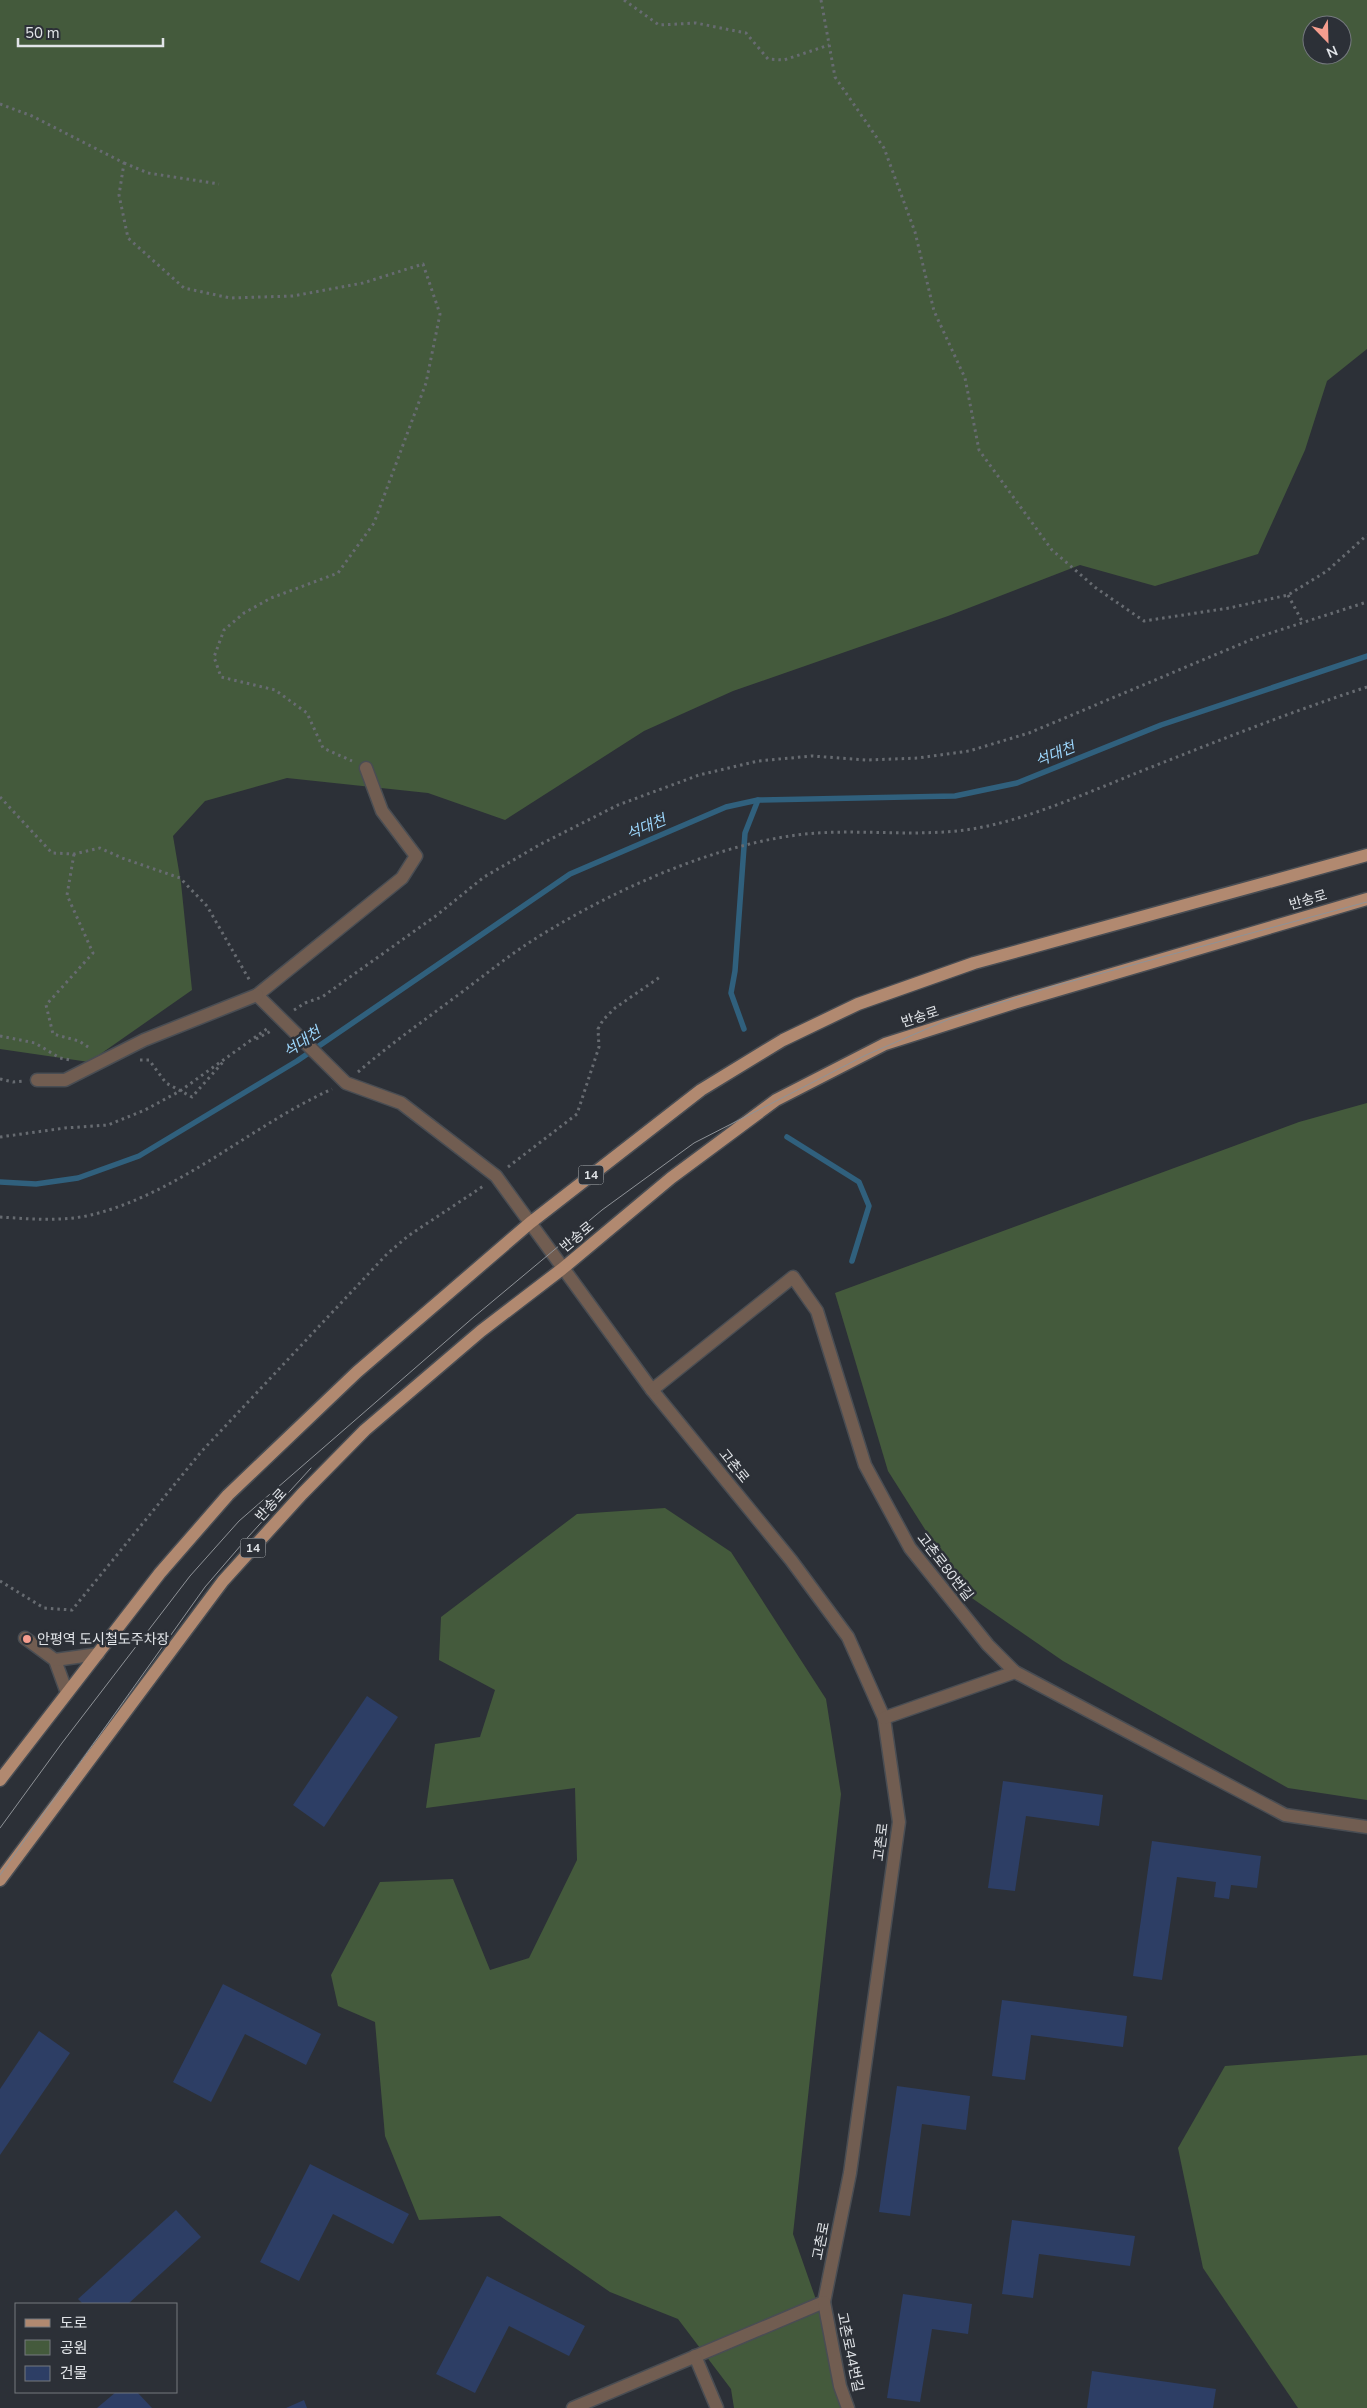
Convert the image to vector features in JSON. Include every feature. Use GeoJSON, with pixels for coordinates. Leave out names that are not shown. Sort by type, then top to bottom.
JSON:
{"type":"FeatureCollection","features":[{"type":"Feature","properties":{"kind":"main road","name":"반송로"},"geometry":{"type":"LineString","coordinates":[[0,1780],[160,1573],[228,1495],[358,1372],[530,1223],[701,1090],[783,1040],[858,1004],[974,963],[1367,855]]}},
{"type":"Feature","properties":{"kind":"main road","name":"반송로"},"geometry":{"type":"LineString","coordinates":[[0,1880],[223,1580],[302,1494],[365,1430],[481,1331],[562,1269],[671,1178],[776,1100],[885,1044],[1026,1000],[1367,899]]}},
{"type":"Feature","properties":{"kind":"street"},"geometry":{"type":"LineString","coordinates":[[37,1080],[65,1080],[144,1040],[257,995],[402,878],[416,856],[382,811],[366,768]]}},
{"type":"Feature","properties":{"kind":"street"},"geometry":{"type":"LineString","coordinates":[[257,995],[341,1079]]}},
{"type":"Feature","properties":{"kind":"street","name":"고촌로"},"geometry":{"type":"LineString","coordinates":[[341,1079],[402,1103],[496,1176],[652,1390],[791,1560],[848,1637],[884,1718],[899,1822],[850,2173],[824,2302]]}},
{"type":"Feature","properties":{"kind":"street","name":"고촌로80번길"},"geometry":{"type":"LineString","coordinates":[[652,1390],[793,1277],[817,1311],[865,1465],[910,1548],[988,1645],[1015,1672],[1285,1815],[1367,1827]]}},
{"type":"Feature","properties":{"kind":"street"},"geometry":{"type":"LineString","coordinates":[[25,1638],[56,1660],[67,1693]]}},
{"type":"Feature","properties":{"kind":"street"},"geometry":{"type":"LineString","coordinates":[[56,1660],[98,1654]]}},
{"type":"Feature","properties":{"kind":"street"},"geometry":{"type":"LineString","coordinates":[[884,1718],[1015,1672]]}},
{"type":"Feature","properties":{"kind":"street"},"geometry":{"type":"LineString","coordinates":[[573,2408],[824,2302]]}},
{"type":"Feature","properties":{"kind":"street","name":"고촌로44번길"},"geometry":{"type":"LineString","coordinates":[[824,2302],[840,2386],[848,2408]]}},
{"type":"Feature","properties":{"kind":"street"},"geometry":{"type":"LineString","coordinates":[[695,2356],[717,2408]]}},
{"type":"Feature","properties":{"kind":"path"},"geometry":{"type":"LineString","coordinates":[[624,0],[659,25],[696,23],[746,33],[768,59],[784,60],[830,45]]}},
{"type":"Feature","properties":{"kind":"path"},"geometry":{"type":"LineString","coordinates":[[821,0],[836,77],[884,148],[912,222],[934,311],[965,378],[979,450],[1052,550],[1096,588],[1144,621],[1229,608],[1288,595],[1327,570],[1367,535]]}},
{"type":"Feature","properties":{"kind":"path"},"geometry":{"type":"LineString","coordinates":[[0,104],[32,116],[124,164],[148,173],[219,184]]}},
{"type":"Feature","properties":{"kind":"path"},"geometry":{"type":"LineString","coordinates":[[124,164],[119,196],[128,238],[184,288],[230,298],[293,296],[363,283],[423,264],[440,314],[426,382],[374,523],[338,573],[272,598],[244,612],[224,630],[214,657],[222,677],[275,690],[307,713],[323,748],[366,768]]}},
{"type":"Feature","properties":{"kind":"path"},"geometry":{"type":"LineString","coordinates":[[1288,595],[1303,623]]}},
{"type":"Feature","properties":{"kind":"path"},"geometry":{"type":"LineString","coordinates":[[0,1137],[65,1128],[108,1125],[145,1110],[180,1091],[282,1022],[305,1002],[322,997],[437,915],[484,877],[541,844],[618,805],[699,775],[758,761],[812,756],[866,760],[918,758],[969,751],[1029,734],[1255,638],[1367,602]]}},
{"type":"Feature","properties":{"kind":"path"},"geometry":{"type":"LineString","coordinates":[[0,1217],[35,1218],[93,1214],[127,1204],[218,1156],[311,1099],[391,1044],[522,948],[558,926],[634,886],[735,848],[799,835],[936,833],[983,827],[1075,797],[1284,714],[1367,687]]}},
{"type":"Feature","properties":{"kind":"path"},"geometry":{"type":"LineString","coordinates":[[0,797],[52,853],[74,854],[100,848],[122,858],[180,878],[207,906],[257,995]]}},
{"type":"Feature","properties":{"kind":"path"},"geometry":{"type":"LineString","coordinates":[[74,854],[67,895],[94,954],[46,1005],[53,1034],[78,1041],[105,1060]]}},
{"type":"Feature","properties":{"kind":"path"},"geometry":{"type":"LineString","coordinates":[[0,1581],[44,1608],[72,1610],[201,1452],[387,1254],[408,1236],[475,1194],[577,1114],[599,1047],[598,1029],[603,1020],[615,1008],[660,977]]}},
{"type":"Feature","properties":{"kind":"path"},"geometry":{"type":"LineString","coordinates":[[130,1061],[150,1060],[166,1083],[192,1097],[233,1051],[282,1022]]}},
{"type":"Feature","properties":{"kind":"path"},"geometry":{"type":"LineString","coordinates":[[0,1036],[35,1043],[60,1058],[76,1062]]}},
{"type":"Feature","properties":{"kind":"path"},"geometry":{"type":"LineString","coordinates":[[0,1079],[13,1082],[37,1080]]}},
{"type":"Feature","properties":{"kind":"green space"},"geometry":{"type":"Polygon","coordinates":[[[0,0],[1367,0],[1367,349],[1327,381],[1305,450],[1258,554],[1155,586],[1080,565],[948,616],[733,691],[644,731],[505,820],[428,793],[287,778],[205,801],[173,836],[181,883],[192,990],[89,1062],[0,1049],[0,0]]]}},
{"type":"Feature","properties":{"kind":"green space"},"geometry":{"type":"Polygon","coordinates":[[[1367,1103],[1367,1800],[1288,1788],[1063,1661],[966,1594],[888,1471],[835,1293],[1299,1122],[1367,1103]]]}},
{"type":"Feature","properties":{"kind":"green space"},"geometry":{"type":"Polygon","coordinates":[[[665,1508],[731,1552],[826,1699],[841,1794],[793,2234],[854,2408],[734,2408],[731,2389],[678,2319],[610,2292],[500,2216],[419,2220],[385,2136],[375,2022],[338,2006],[331,1975],[380,1882],[453,1879],[490,1970],[529,1958],[577,1860],[575,1788],[426,1808],[435,1744],[480,1737],[495,1690],[439,1660],[441,1617],[577,1514],[665,1508]]]}},
{"type":"Feature","properties":{"kind":"green space"},"geometry":{"type":"Polygon","coordinates":[[[1367,2055],[1367,2408],[1298,2408],[1203,2268],[1178,2148],[1225,2066],[1367,2055]]]}},
{"type":"Feature","properties":{"kind":"building"},"geometry":{"type":"Polygon","coordinates":[[[367,1696],[398,1717],[324,1827],[293,1805],[367,1696]]]}},
{"type":"Feature","properties":{"kind":"building"},"geometry":{"type":"Polygon","coordinates":[[[1003,1781],[1103,1795],[1099,1826],[1026,1816],[1015,1891],[988,1888],[1003,1781]]]}},
{"type":"Feature","properties":{"kind":"building"},"geometry":{"type":"Polygon","coordinates":[[[1152,1841],[1261,1856],[1257,1888],[1231,1885],[1229,1899],[1214,1897],[1216,1882],[1177,1877],[1162,1980],[1133,1976],[1152,1841]]]}},
{"type":"Feature","properties":{"kind":"building"},"geometry":{"type":"Polygon","coordinates":[[[223,1984],[321,2034],[306,2065],[245,2034],[211,2102],[173,2082],[223,1984]]]}},
{"type":"Feature","properties":{"kind":"building"},"geometry":{"type":"Polygon","coordinates":[[[1002,2000],[1127,2016],[1123,2047],[1031,2035],[1025,2080],[992,2076],[1002,2000]]]}},
{"type":"Feature","properties":{"kind":"building"},"geometry":{"type":"Polygon","coordinates":[[[39,2031],[70,2053],[0,2155],[0,2089],[39,2031]]]}},
{"type":"Feature","properties":{"kind":"building"},"geometry":{"type":"Polygon","coordinates":[[[897,2086],[970,2096],[966,2130],[922,2124],[910,2216],[879,2212],[897,2086]]]}},
{"type":"Feature","properties":{"kind":"building"},"geometry":{"type":"Polygon","coordinates":[[[310,2164],[409,2214],[393,2244],[333,2214],[299,2281],[260,2262],[310,2164]]]}},
{"type":"Feature","properties":{"kind":"building"},"geometry":{"type":"Polygon","coordinates":[[[176,2210],[201,2237],[129,2303],[82,2303],[78,2299],[176,2210]]]}},
{"type":"Feature","properties":{"kind":"building"},"geometry":{"type":"Polygon","coordinates":[[[1012,2220],[1135,2236],[1130,2266],[1039,2254],[1033,2298],[1002,2294],[1012,2220]]]}},
{"type":"Feature","properties":{"kind":"building"},"geometry":{"type":"Polygon","coordinates":[[[487,2276],[585,2326],[569,2356],[509,2326],[475,2393],[436,2374],[487,2276]]]}},
{"type":"Feature","properties":{"kind":"building"},"geometry":{"type":"Polygon","coordinates":[[[903,2294],[972,2304],[968,2334],[932,2329],[920,2402],[887,2398],[903,2294]]]}},
{"type":"Feature","properties":{"kind":"building"},"geometry":{"type":"Polygon","coordinates":[[[1092,2371],[1216,2389],[1213,2408],[1087,2408],[1092,2371]]]}},
{"type":"Feature","properties":{"kind":"building"},"geometry":{"type":"Polygon","coordinates":[[[115,2393],[138,2393],[152,2408],[97,2408],[115,2393]]]}},
{"type":"Feature","properties":{"kind":"building"},"geometry":{"type":"Polygon","coordinates":[[[304,2400],[307,2408],[286,2408],[304,2400]]]}},
{"type":"Feature","properties":{"kind":"waterway","name":"석대천"},"geometry":{"type":"LineString","coordinates":[[0,1182],[36,1184],[78,1178],[139,1156],[297,1061],[570,874],[726,807],[758,800],[955,796],[1017,783],[1161,725],[1367,656]]}},
{"type":"Feature","properties":{"kind":"waterway"},"geometry":{"type":"LineString","coordinates":[[744,1029],[731,993],[735,971],[745,833],[758,800]]}},
{"type":"Feature","properties":{"kind":"waterway"},"geometry":{"type":"LineString","coordinates":[[787,1137],[859,1182],[869,1206],[852,1261]]}},
{"type":"Feature","properties":{"kind":"tram line"},"geometry":{"type":"LineString","coordinates":[[0,1828],[62,1743],[190,1576],[239,1521],[475,1316],[602,1210],[694,1143],[866,1055],[952,1018],[1054,986],[1367,902]]}},
{"type":"Feature","properties":{"kind":"tram line"},"geometry":{"type":"LineString","coordinates":[[0,1875],[205,1587],[311,1468]]}},
{"type":"Feature","properties":{"kind":"place","name":"안평역 도시철도주차장"},"geometry":{"type":"Point","coordinates":[27,1639]}}]}
